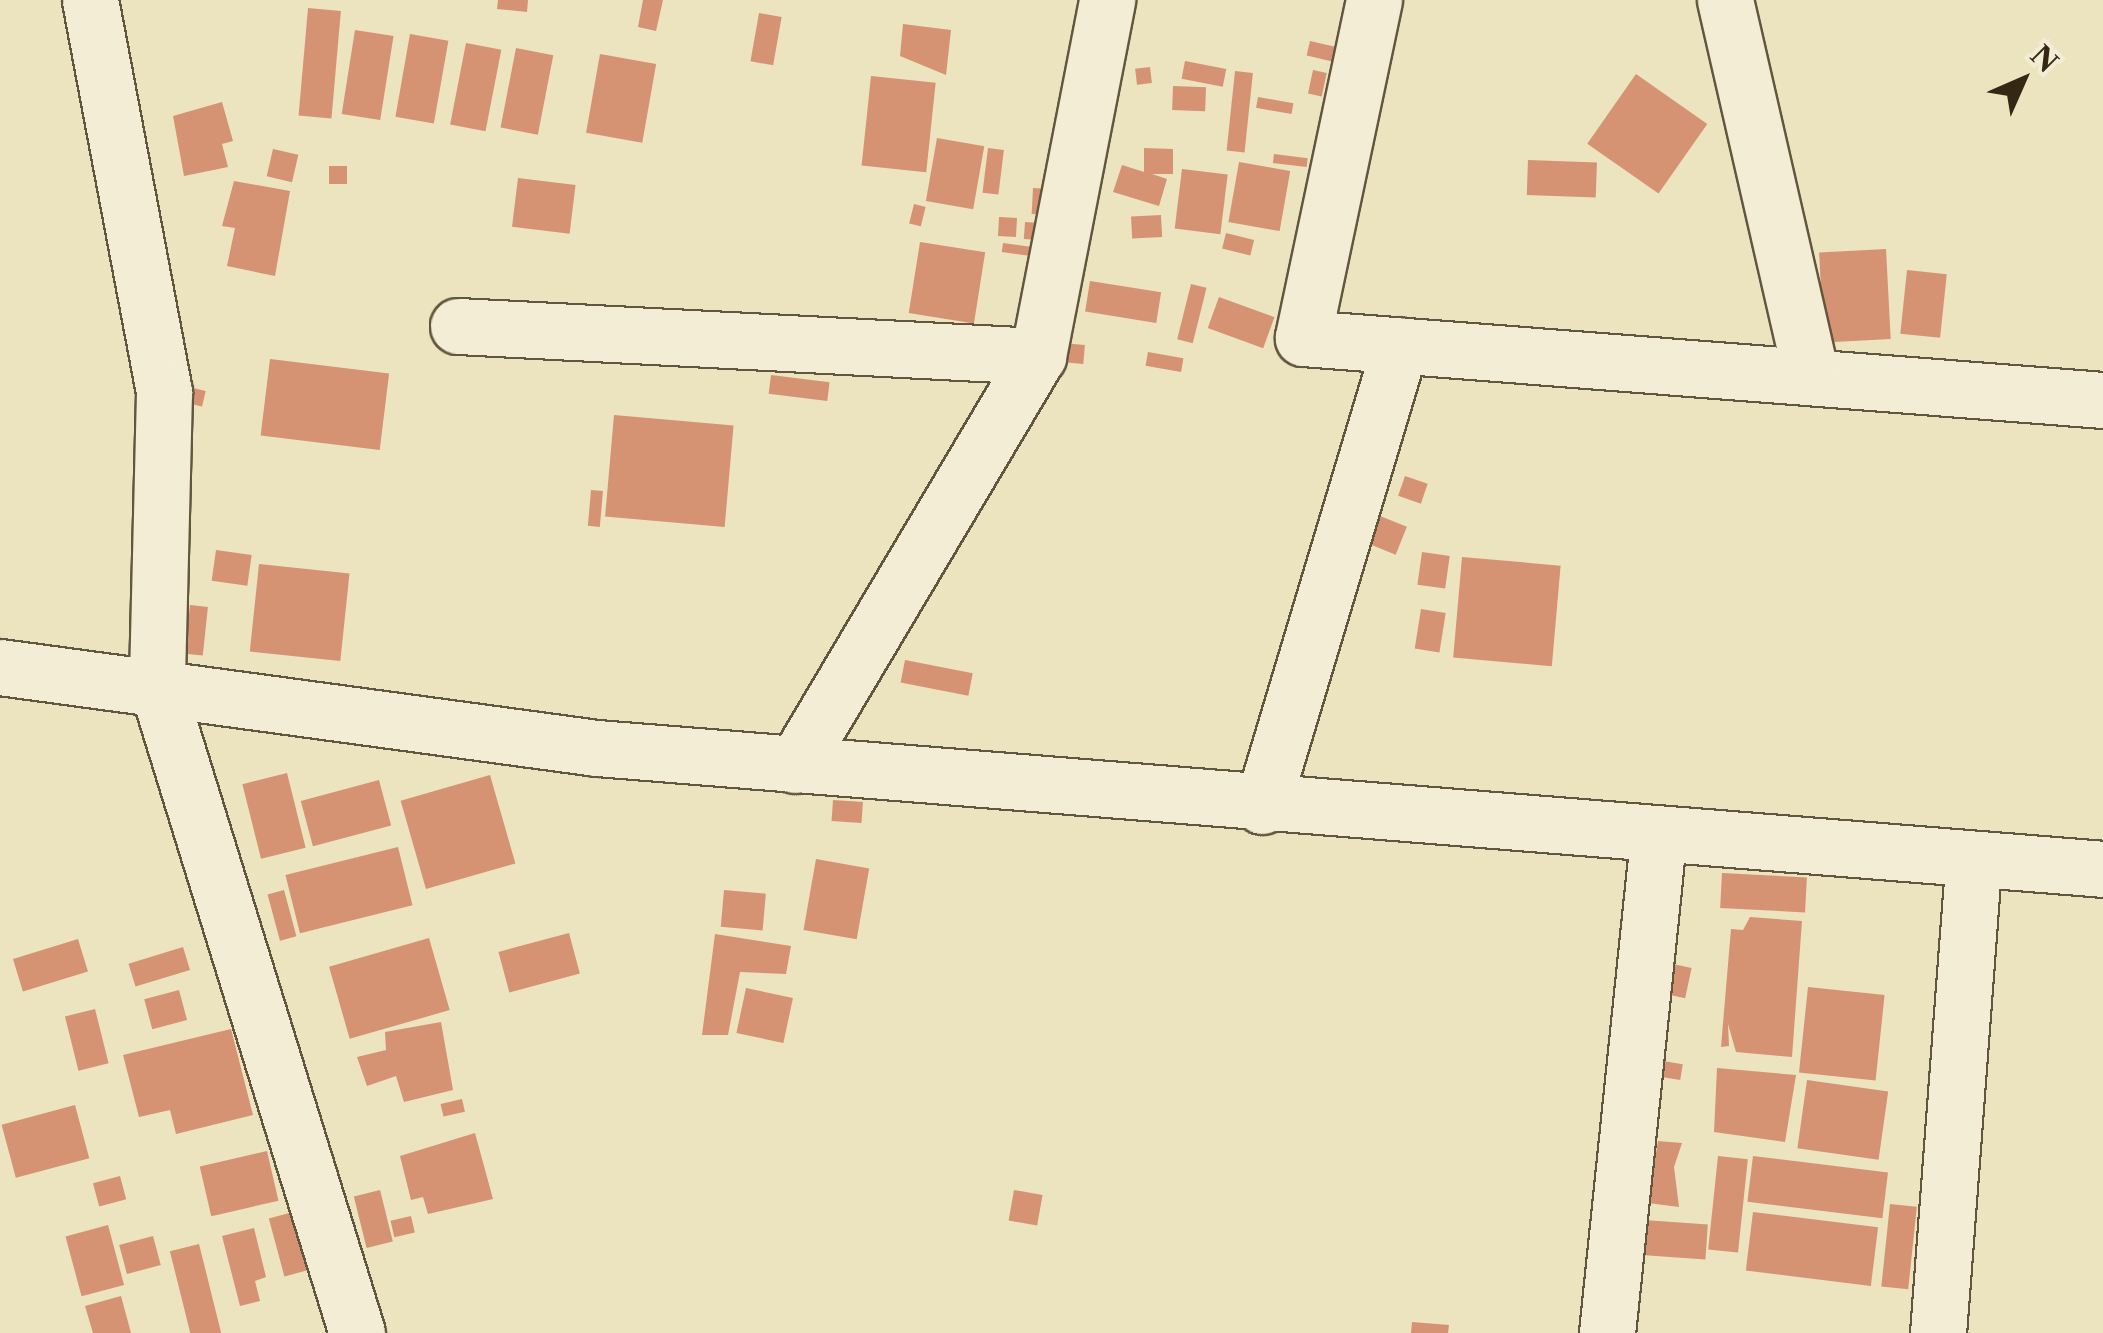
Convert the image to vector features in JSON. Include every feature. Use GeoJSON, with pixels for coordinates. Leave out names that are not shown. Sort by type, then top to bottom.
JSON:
{"type":"FeatureCollection","features":[{"type":"Feature","properties":{"kind":"street"},"geometry":{"type":"LineString","coordinates":[[90,0],[164,392],[157,686],[356,1333]]}},
{"type":"Feature","properties":{"kind":"street"},"geometry":{"type":"LineString","coordinates":[[795,765],[1038,356],[1107,0]]}},
{"type":"Feature","properties":{"kind":"street"},"geometry":{"type":"LineString","coordinates":[[1374,0],[1303,338],[1810,372],[2103,400]]}},
{"type":"Feature","properties":{"kind":"street"},"geometry":{"type":"LineString","coordinates":[[1725,0],[1810,372]]}},
{"type":"Feature","properties":{"kind":"street"},"geometry":{"type":"LineString","coordinates":[[458,326],[1038,356]]}},
{"type":"Feature","properties":{"kind":"street"},"geometry":{"type":"LineString","coordinates":[[1262,806],[1400,345]]}},
{"type":"Feature","properties":{"kind":"street"},"geometry":{"type":"LineString","coordinates":[[0,667],[597,748],[1973,865],[2103,869]]}},
{"type":"Feature","properties":{"kind":"street"},"geometry":{"type":"LineString","coordinates":[[1607,1333],[1658,838]]}},
{"type":"Feature","properties":{"kind":"street"},"geometry":{"type":"LineString","coordinates":[[1938,1333],[1973,865]]}},
{"type":"Feature","properties":{"kind":"building"},"geometry":{"type":"Polygon","coordinates":[[[498,0],[528,0],[527,12],[497,9],[498,0]]]}},
{"type":"Feature","properties":{"kind":"building"},"geometry":{"type":"Polygon","coordinates":[[[643,0],[663,0],[656,31],[638,27],[643,0]]]}},
{"type":"Feature","properties":{"kind":"building"},"geometry":{"type":"Polygon","coordinates":[[[308,8],[341,11],[331,118],[299,116],[308,8]]]}},
{"type":"Feature","properties":{"kind":"building"},"geometry":{"type":"Polygon","coordinates":[[[759,13],[782,17],[773,65],[750,61],[759,13]]]}},
{"type":"Feature","properties":{"kind":"building"},"geometry":{"type":"Polygon","coordinates":[[[903,24],[951,30],[946,75],[900,56],[903,24]]]}},
{"type":"Feature","properties":{"kind":"building"},"geometry":{"type":"Polygon","coordinates":[[[355,30],[394,36],[380,120],[342,114],[355,30]]]}},
{"type":"Feature","properties":{"kind":"building"},"geometry":{"type":"Polygon","coordinates":[[[410,34],[448,41],[434,123],[395,117],[410,34]]]}},
{"type":"Feature","properties":{"kind":"building"},"geometry":{"type":"Polygon","coordinates":[[[1310,41],[1345,49],[1342,64],[1307,56],[1310,41]]]}},
{"type":"Feature","properties":{"kind":"building"},"geometry":{"type":"Polygon","coordinates":[[[466,43],[501,50],[486,131],[450,124],[466,43]]]}},
{"type":"Feature","properties":{"kind":"building"},"geometry":{"type":"Polygon","coordinates":[[[516,48],[553,55],[538,135],[501,128],[516,48]]]}},
{"type":"Feature","properties":{"kind":"building"},"geometry":{"type":"Polygon","coordinates":[[[600,54],[656,64],[642,143],[586,133],[600,54]]]}},
{"type":"Feature","properties":{"kind":"building"},"geometry":{"type":"Polygon","coordinates":[[[1185,61],[1226,69],[1223,87],[1182,79],[1185,61]]]}},
{"type":"Feature","properties":{"kind":"building"},"geometry":{"type":"Polygon","coordinates":[[[1150,67],[1152,83],[1137,85],[1135,69],[1150,67]]]}},
{"type":"Feature","properties":{"kind":"building"},"geometry":{"type":"Polygon","coordinates":[[[1313,70],[1327,73],[1322,96],[1308,93],[1313,70]]]}},
{"type":"Feature","properties":{"kind":"building"},"geometry":{"type":"Polygon","coordinates":[[[1235,71],[1253,73],[1245,152],[1227,151],[1235,71]]]}},
{"type":"Feature","properties":{"kind":"building"},"geometry":{"type":"Polygon","coordinates":[[[1636,74],[1707,124],[1659,194],[1587,144],[1636,74]]]}},
{"type":"Feature","properties":{"kind":"building"},"geometry":{"type":"Polygon","coordinates":[[[871,76],[936,83],[926,172],[862,166],[871,76]]]}},
{"type":"Feature","properties":{"kind":"building"},"geometry":{"type":"Polygon","coordinates":[[[1173,86],[1206,87],[1205,111],[1172,110],[1173,86]]]}},
{"type":"Feature","properties":{"kind":"building"},"geometry":{"type":"Polygon","coordinates":[[[1258,97],[1293,103],[1292,114],[1256,108],[1258,97]]]}},
{"type":"Feature","properties":{"kind":"building"},"geometry":{"type":"Polygon","coordinates":[[[222,102],[233,141],[222,144],[228,167],[184,176],[173,116],[222,102]]]}},
{"type":"Feature","properties":{"kind":"building"},"geometry":{"type":"Polygon","coordinates":[[[937,138],[984,146],[973,209],[926,201],[937,138]]]}},
{"type":"Feature","properties":{"kind":"building"},"geometry":{"type":"Polygon","coordinates":[[[988,148],[1004,150],[998,195],[983,193],[988,148]]]}},
{"type":"Feature","properties":{"kind":"building"},"geometry":{"type":"Polygon","coordinates":[[[1144,148],[1173,149],[1173,174],[1152,174],[1167,179],[1159,206],[1113,192],[1122,165],[1144,172],[1144,148]]]}},
{"type":"Feature","properties":{"kind":"building"},"geometry":{"type":"Polygon","coordinates":[[[273,149],[298,155],[292,182],[267,176],[273,149]]]}},
{"type":"Feature","properties":{"kind":"building"},"geometry":{"type":"Polygon","coordinates":[[[1274,154],[1308,158],[1307,167],[1273,163],[1274,154]]]}},
{"type":"Feature","properties":{"kind":"building"},"geometry":{"type":"Polygon","coordinates":[[[1528,160],[1597,162],[1596,197],[1527,195],[1528,160]]]}},
{"type":"Feature","properties":{"kind":"building"},"geometry":{"type":"Polygon","coordinates":[[[1239,162],[1290,171],[1280,231],[1228,222],[1239,162]]]}},
{"type":"Feature","properties":{"kind":"building"},"geometry":{"type":"Polygon","coordinates":[[[329,166],[347,166],[347,184],[329,184],[329,166]]]}},
{"type":"Feature","properties":{"kind":"building"},"geometry":{"type":"Polygon","coordinates":[[[1182,169],[1228,175],[1220,234],[1175,229],[1182,169]]]}},
{"type":"Feature","properties":{"kind":"building"},"geometry":{"type":"Polygon","coordinates":[[[518,178],[576,185],[570,234],[512,227],[518,178]]]}},
{"type":"Feature","properties":{"kind":"building"},"geometry":{"type":"Polygon","coordinates":[[[234,181],[290,191],[275,276],[227,266],[235,228],[222,226],[234,181]]]}},
{"type":"Feature","properties":{"kind":"building"},"geometry":{"type":"Polygon","coordinates":[[[1033,188],[1051,189],[1050,215],[1032,214],[1033,188]]]}},
{"type":"Feature","properties":{"kind":"building"},"geometry":{"type":"Polygon","coordinates":[[[914,204],[926,207],[921,226],[909,223],[914,204]]]}},
{"type":"Feature","properties":{"kind":"building"},"geometry":{"type":"Polygon","coordinates":[[[1161,215],[1162,237],[1132,239],[1131,217],[1161,215]]]}},
{"type":"Feature","properties":{"kind":"building"},"geometry":{"type":"Polygon","coordinates":[[[999,217],[1017,218],[1016,237],[998,236],[999,217]]]}},
{"type":"Feature","properties":{"kind":"building"},"geometry":{"type":"Polygon","coordinates":[[[1025,222],[1040,223],[1039,240],[1024,239],[1025,222]]]}},
{"type":"Feature","properties":{"kind":"building"},"geometry":{"type":"Polygon","coordinates":[[[1226,233],[1254,240],[1250,256],[1222,249],[1226,233]]]}},
{"type":"Feature","properties":{"kind":"building"},"geometry":{"type":"Polygon","coordinates":[[[920,242],[985,252],[974,323],[909,313],[920,242]]]}},
{"type":"Feature","properties":{"kind":"building"},"geometry":{"type":"Polygon","coordinates":[[[1003,243],[1032,247],[1030,256],[1002,252],[1003,243]]]}},
{"type":"Feature","properties":{"kind":"building"},"geometry":{"type":"Polygon","coordinates":[[[1886,249],[1891,339],[1824,342],[1819,253],[1886,249]]]}},
{"type":"Feature","properties":{"kind":"building"},"geometry":{"type":"Polygon","coordinates":[[[1907,270],[1947,274],[1940,338],[1900,334],[1907,270]]]}},
{"type":"Feature","properties":{"kind":"building"},"geometry":{"type":"Polygon","coordinates":[[[1090,281],[1161,292],[1156,323],[1085,312],[1090,281]]]}},
{"type":"Feature","properties":{"kind":"building"},"geometry":{"type":"Polygon","coordinates":[[[1191,284],[1207,288],[1193,343],[1177,339],[1191,284]]]}},
{"type":"Feature","properties":{"kind":"building"},"geometry":{"type":"Polygon","coordinates":[[[1219,297],[1274,317],[1263,348],[1208,328],[1219,297]]]}},
{"type":"Feature","properties":{"kind":"building"},"geometry":{"type":"Polygon","coordinates":[[[1062,343],[1085,345],[1083,364],[1060,362],[1062,343]]]}},
{"type":"Feature","properties":{"kind":"building"},"geometry":{"type":"Polygon","coordinates":[[[1148,352],[1183,358],[1181,372],[1146,366],[1148,352]]]}},
{"type":"Feature","properties":{"kind":"building"},"geometry":{"type":"Polygon","coordinates":[[[270,359],[389,374],[380,450],[261,435],[270,359]]]}},
{"type":"Feature","properties":{"kind":"building"},"geometry":{"type":"Polygon","coordinates":[[[771,375],[830,382],[827,401],[769,394],[771,375]]]}},
{"type":"Feature","properties":{"kind":"building"},"geometry":{"type":"Polygon","coordinates":[[[193,388],[206,391],[202,407],[189,404],[193,388]]]}},
{"type":"Feature","properties":{"kind":"building"},"geometry":{"type":"Polygon","coordinates":[[[614,415],[734,425],[725,527],[605,517],[614,415]]]}},
{"type":"Feature","properties":{"kind":"building"},"geometry":{"type":"Polygon","coordinates":[[[1405,476],[1428,484],[1421,504],[1398,496],[1405,476]]]}},
{"type":"Feature","properties":{"kind":"building"},"geometry":{"type":"Polygon","coordinates":[[[591,490],[603,491],[600,527],[588,526],[591,490]]]}},
{"type":"Feature","properties":{"kind":"building"},"geometry":{"type":"Polygon","coordinates":[[[1380,516],[1407,527],[1396,555],[1369,544],[1380,516]]]}},
{"type":"Feature","properties":{"kind":"building"},"geometry":{"type":"Polygon","coordinates":[[[216,550],[252,555],[247,586],[212,581],[216,550]]]}},
{"type":"Feature","properties":{"kind":"building"},"geometry":{"type":"Polygon","coordinates":[[[1422,552],[1450,556],[1445,589],[1417,585],[1422,552]]]}},
{"type":"Feature","properties":{"kind":"building"},"geometry":{"type":"Polygon","coordinates":[[[1462,557],[1561,566],[1552,666],[1453,658],[1462,557]]]}},
{"type":"Feature","properties":{"kind":"building"},"geometry":{"type":"Polygon","coordinates":[[[259,564],[350,574],[340,661],[250,652],[259,564]]]}},
{"type":"Feature","properties":{"kind":"building"},"geometry":{"type":"Polygon","coordinates":[[[190,605],[208,607],[203,656],[185,654],[190,605]]]}},
{"type":"Feature","properties":{"kind":"building"},"geometry":{"type":"Polygon","coordinates":[[[1421,609],[1446,613],[1439,652],[1415,649],[1421,609]]]}},
{"type":"Feature","properties":{"kind":"building"},"geometry":{"type":"Polygon","coordinates":[[[905,660],[973,673],[968,696],[901,683],[905,660]]]}},
{"type":"Feature","properties":{"kind":"building"},"geometry":{"type":"Polygon","coordinates":[[[287,773],[306,848],[261,859],[242,784],[287,773]]]}},
{"type":"Feature","properties":{"kind":"building"},"geometry":{"type":"Polygon","coordinates":[[[490,775],[515,863],[426,889],[401,801],[490,775]]]}},
{"type":"Feature","properties":{"kind":"building"},"geometry":{"type":"Polygon","coordinates":[[[379,780],[391,825],[313,846],[301,801],[379,780]]]}},
{"type":"Feature","properties":{"kind":"building"},"geometry":{"type":"Polygon","coordinates":[[[833,800],[863,802],[861,823],[832,821],[833,800]]]}},
{"type":"Feature","properties":{"kind":"building"},"geometry":{"type":"Polygon","coordinates":[[[398,847],[413,905],[300,933],[285,875],[398,847]]]}},
{"type":"Feature","properties":{"kind":"building"},"geometry":{"type":"Polygon","coordinates":[[[816,859],[869,868],[857,939],[803,930],[816,859]]]}},
{"type":"Feature","properties":{"kind":"building"},"geometry":{"type":"Polygon","coordinates":[[[1722,873],[1807,877],[1805,912],[1720,908],[1722,873]]]}},
{"type":"Feature","properties":{"kind":"building"},"geometry":{"type":"Polygon","coordinates":[[[284,890],[296,936],[280,941],[268,894],[284,890]]]}},
{"type":"Feature","properties":{"kind":"building"},"geometry":{"type":"Polygon","coordinates":[[[724,890],[766,894],[763,931],[721,927],[724,890]]]}},
{"type":"Feature","properties":{"kind":"building"},"geometry":{"type":"Polygon","coordinates":[[[1750,917],[1802,921],[1792,1057],[1736,1052],[1728,1024],[1729,1046],[1721,1047],[1731,929],[1743,930],[1750,917]]]}},
{"type":"Feature","properties":{"kind":"building"},"geometry":{"type":"Polygon","coordinates":[[[569,933],[580,974],[509,992],[498,952],[569,933]]]}},
{"type":"Feature","properties":{"kind":"building"},"geometry":{"type":"Polygon","coordinates":[[[715,934],[791,946],[786,974],[740,972],[728,1035],[702,1035],[715,934]]]}},
{"type":"Feature","properties":{"kind":"building"},"geometry":{"type":"Polygon","coordinates":[[[429,938],[450,1010],[350,1039],[329,967],[429,938]]]}},
{"type":"Feature","properties":{"kind":"building"},"geometry":{"type":"Polygon","coordinates":[[[78,939],[88,972],[23,991],[13,959],[78,939]]]}},
{"type":"Feature","properties":{"kind":"building"},"geometry":{"type":"Polygon","coordinates":[[[183,947],[190,970],[136,987],[128,964],[183,947]]]}},
{"type":"Feature","properties":{"kind":"building"},"geometry":{"type":"Polygon","coordinates":[[[1673,964],[1692,968],[1685,998],[1667,994],[1673,964]]]}},
{"type":"Feature","properties":{"kind":"building"},"geometry":{"type":"Polygon","coordinates":[[[1808,987],[1885,995],[1876,1081],[1799,1073],[1808,987]]]}},
{"type":"Feature","properties":{"kind":"building"},"geometry":{"type":"Polygon","coordinates":[[[746,988],[793,998],[783,1043],[736,1033],[746,988]]]}},
{"type":"Feature","properties":{"kind":"building"},"geometry":{"type":"Polygon","coordinates":[[[179,990],[187,1020],[152,1029],[144,999],[179,990]]]}},
{"type":"Feature","properties":{"kind":"building"},"geometry":{"type":"Polygon","coordinates":[[[95,1009],[109,1063],[78,1071],[65,1016],[95,1009]]]}},
{"type":"Feature","properties":{"kind":"building"},"geometry":{"type":"Polygon","coordinates":[[[441,1022],[453,1090],[404,1102],[396,1076],[367,1086],[357,1057],[386,1050],[385,1032],[441,1022]]]}},
{"type":"Feature","properties":{"kind":"building"},"geometry":{"type":"Polygon","coordinates":[[[231,1029],[253,1115],[176,1134],[170,1110],[139,1117],[123,1055],[231,1029]]]}},
{"type":"Feature","properties":{"kind":"building"},"geometry":{"type":"Polygon","coordinates":[[[1663,1061],[1683,1064],[1680,1080],[1660,1077],[1663,1061]]]}},
{"type":"Feature","properties":{"kind":"building"},"geometry":{"type":"Polygon","coordinates":[[[1717,1068],[1796,1075],[1785,1142],[1714,1132],[1717,1068]]]}},
{"type":"Feature","properties":{"kind":"building"},"geometry":{"type":"Polygon","coordinates":[[[1807,1080],[1888,1091],[1879,1160],[1797,1148],[1807,1080]]]}},
{"type":"Feature","properties":{"kind":"building"},"geometry":{"type":"Polygon","coordinates":[[[462,1099],[465,1112],[443,1117],[441,1104],[462,1099]]]}},
{"type":"Feature","properties":{"kind":"building"},"geometry":{"type":"Polygon","coordinates":[[[75,1105],[89,1158],[16,1178],[2,1125],[75,1105]]]}},
{"type":"Feature","properties":{"kind":"building"},"geometry":{"type":"Polygon","coordinates":[[[475,1133],[493,1199],[428,1214],[423,1197],[411,1200],[400,1156],[475,1133]]]}},
{"type":"Feature","properties":{"kind":"building"},"geometry":{"type":"Polygon","coordinates":[[[1658,1141],[1682,1143],[1674,1167],[1679,1207],[1648,1203],[1658,1141]]]}},
{"type":"Feature","properties":{"kind":"building"},"geometry":{"type":"Polygon","coordinates":[[[267,1151],[278,1201],[211,1216],[200,1167],[267,1151]]]}},
{"type":"Feature","properties":{"kind":"building"},"geometry":{"type":"Polygon","coordinates":[[[1718,1156],[1748,1159],[1738,1253],[1708,1249],[1718,1156]]]}},
{"type":"Feature","properties":{"kind":"building"},"geometry":{"type":"Polygon","coordinates":[[[1753,1156],[1888,1173],[1882,1218],[1747,1202],[1753,1156]]]}},
{"type":"Feature","properties":{"kind":"building"},"geometry":{"type":"Polygon","coordinates":[[[120,1176],[126,1199],[99,1206],[93,1183],[120,1176]]]}},
{"type":"Feature","properties":{"kind":"building"},"geometry":{"type":"Polygon","coordinates":[[[380,1190],[393,1241],[367,1248],[354,1197],[380,1190]]]}},
{"type":"Feature","properties":{"kind":"building"},"geometry":{"type":"Polygon","coordinates":[[[1014,1190],[1043,1195],[1037,1226],[1009,1221],[1014,1190]]]}},
{"type":"Feature","properties":{"kind":"building"},"geometry":{"type":"Polygon","coordinates":[[[1890,1204],[1917,1207],[1908,1289],[1881,1287],[1890,1204]]]}},
{"type":"Feature","properties":{"kind":"building"},"geometry":{"type":"Polygon","coordinates":[[[293,1212],[309,1270],[284,1276],[269,1218],[293,1212]]]}},
{"type":"Feature","properties":{"kind":"building"},"geometry":{"type":"Polygon","coordinates":[[[1753,1212],[1878,1227],[1871,1286],[1746,1271],[1753,1212]]]}},
{"type":"Feature","properties":{"kind":"building"},"geometry":{"type":"Polygon","coordinates":[[[411,1216],[415,1233],[394,1237],[391,1221],[411,1216]]]}},
{"type":"Feature","properties":{"kind":"building"},"geometry":{"type":"Polygon","coordinates":[[[1644,1220],[1708,1224],[1705,1259],[1642,1255],[1644,1220]]]}},
{"type":"Feature","properties":{"kind":"building"},"geometry":{"type":"Polygon","coordinates":[[[108,1225],[124,1285],[82,1296],[65,1236],[108,1225]]]}},
{"type":"Feature","properties":{"kind":"building"},"geometry":{"type":"Polygon","coordinates":[[[254,1228],[266,1277],[255,1281],[260,1301],[240,1306],[222,1236],[254,1228]]]}},
{"type":"Feature","properties":{"kind":"building"},"geometry":{"type":"Polygon","coordinates":[[[153,1236],[161,1265],[127,1274],[119,1245],[153,1236]]]}},
{"type":"Feature","properties":{"kind":"building"},"geometry":{"type":"Polygon","coordinates":[[[199,1244],[221,1333],[190,1333],[170,1251],[199,1244]]]}},
{"type":"Feature","properties":{"kind":"building"},"geometry":{"type":"Polygon","coordinates":[[[121,1296],[131,1333],[93,1333],[85,1306],[121,1296]]]}},
{"type":"Feature","properties":{"kind":"building"},"geometry":{"type":"Polygon","coordinates":[[[1412,1322],[1449,1325],[1448,1333],[1411,1333],[1412,1322]]]}}]}
